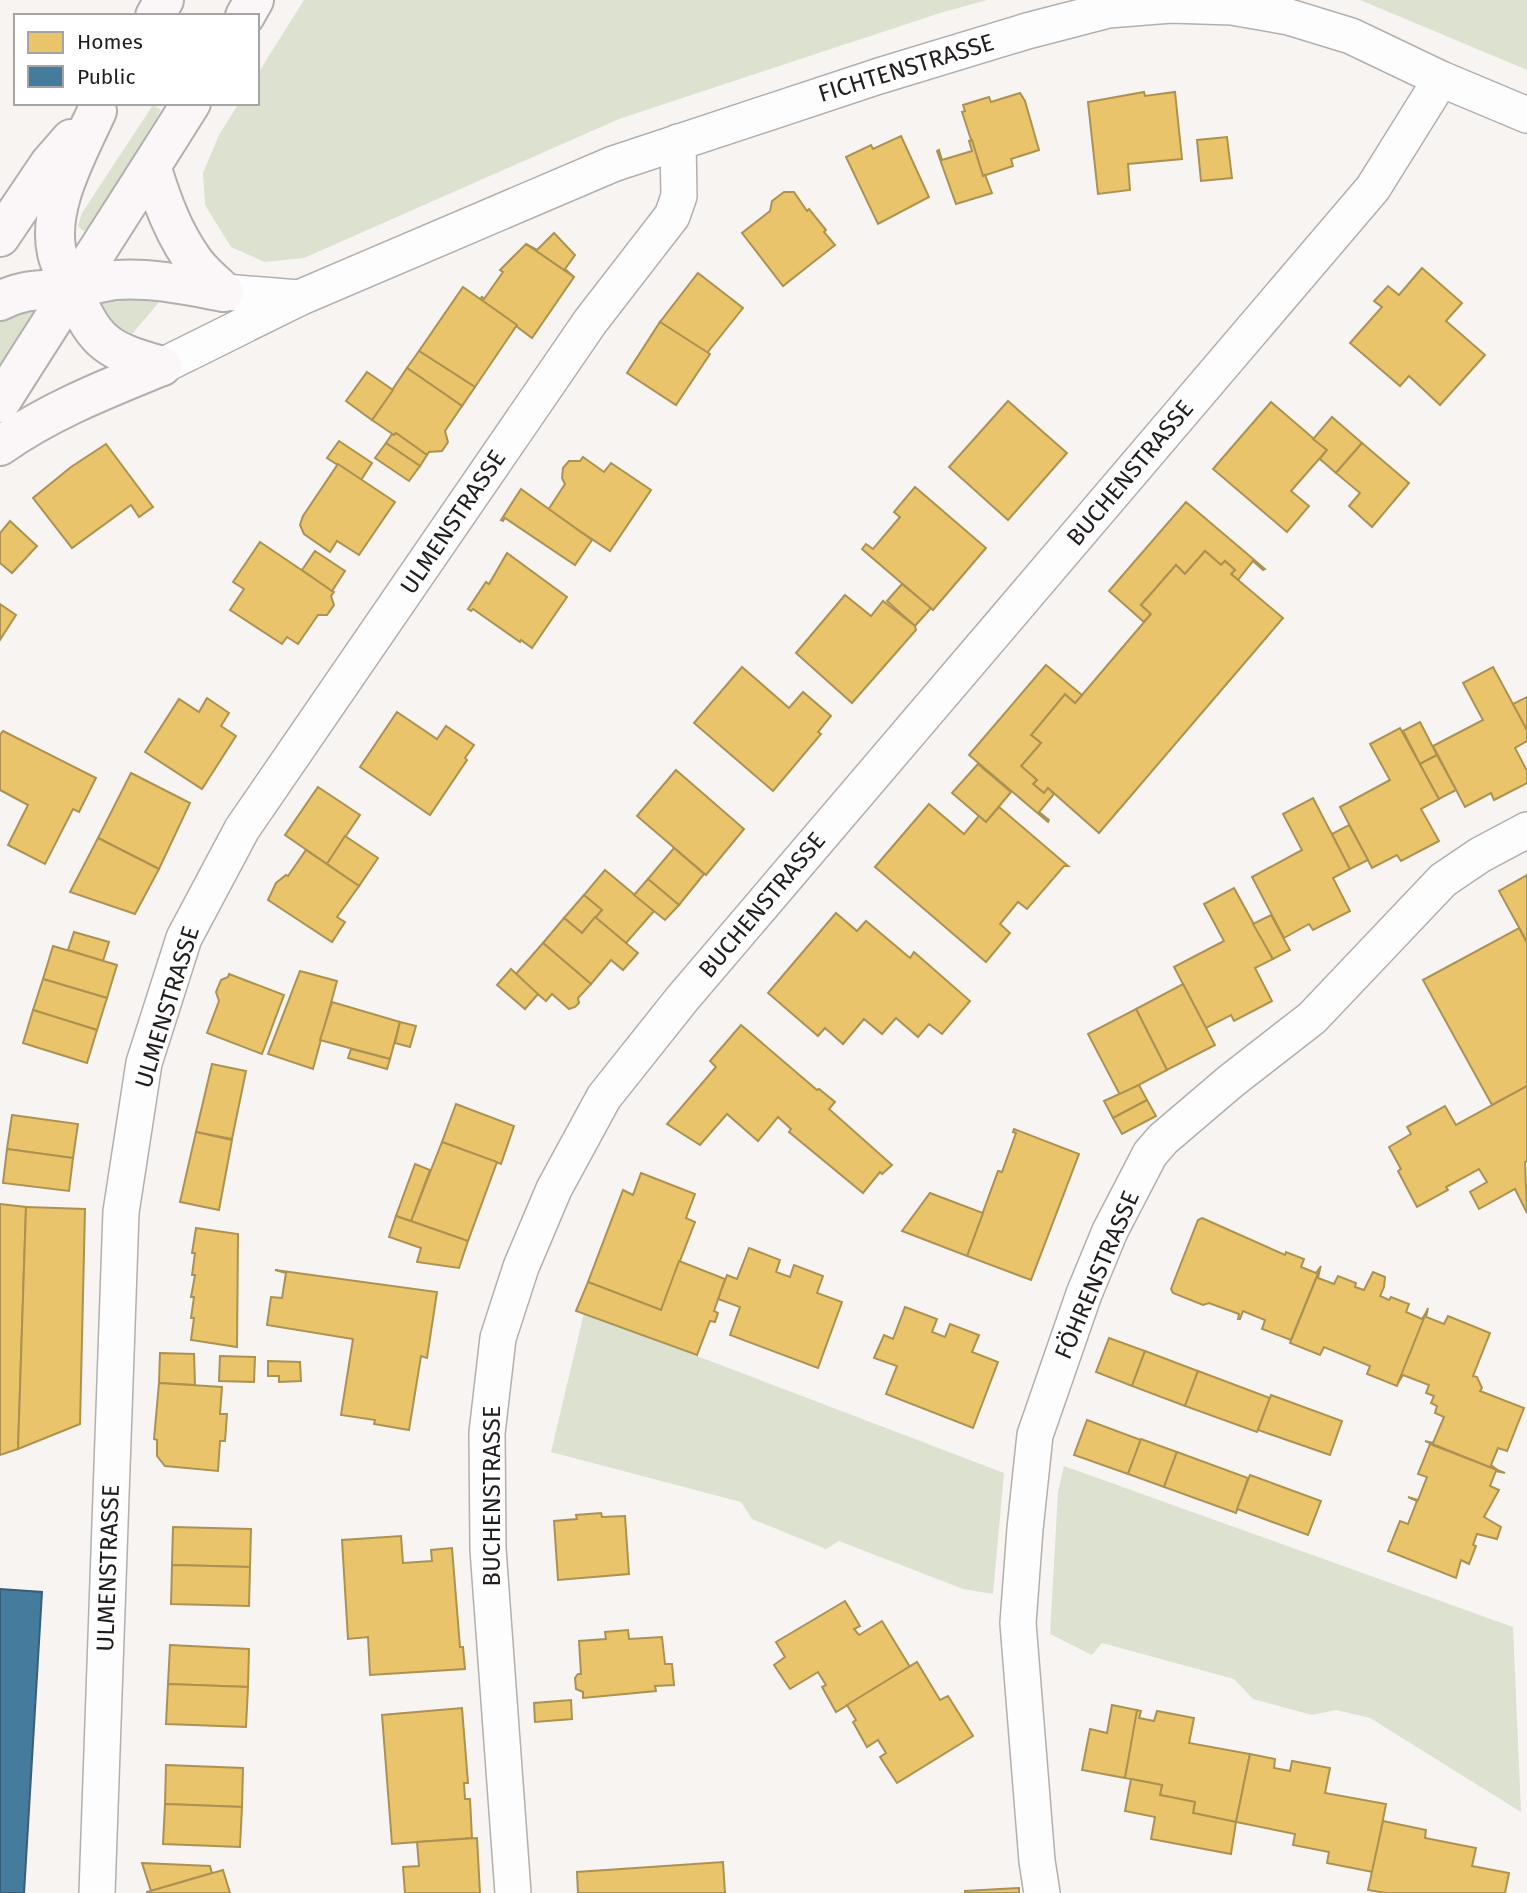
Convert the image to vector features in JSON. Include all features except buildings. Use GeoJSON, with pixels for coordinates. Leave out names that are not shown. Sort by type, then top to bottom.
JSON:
{"type":"FeatureCollection","features":[{"type":"Feature","properties":{"kind":"main road"},"geometry":{"type":"LineString","coordinates":[[0,403],[72,288],[152,169],[190,105]]}},
{"type":"Feature","properties":{"kind":"main road"},"geometry":{"type":"LineString","coordinates":[[0,237],[50,163],[99,107]]}},
{"type":"Feature","properties":{"kind":"main road"},"geometry":{"type":"LineString","coordinates":[[99,107],[67,177],[58,212],[58,259],[86,321],[97,337],[130,357],[162,366]]}},
{"type":"Feature","properties":{"kind":"main road"},"geometry":{"type":"LineString","coordinates":[[152,169],[164,206],[179,239],[194,261],[224,292]]}},
{"type":"Feature","properties":{"kind":"main road"},"geometry":{"type":"LineString","coordinates":[[0,302],[37,288],[72,288],[118,280],[167,283],[224,292]]}},
{"type":"Feature","properties":{"kind":"main road"},"geometry":{"type":"LineString","coordinates":[[0,446],[22,430],[56,413],[162,366]]}},
{"type":"Feature","properties":{"kind":"street","name":"FICHTENSTRASSE"},"geometry":{"type":"LineString","coordinates":[[162,366],[299,298],[612,163],[879,76],[1027,31],[1108,10],[1171,5],[1232,8],[1289,17],[1351,36],[1441,79],[1527,115]]}},
{"type":"Feature","properties":{"kind":"street","name":"BUCHENSTRASSE"},"geometry":{"type":"LineString","coordinates":[[513,1893],[488,1549],[487,1433],[498,1338],[521,1267],[554,1189],[604,1097],[682,999],[1373,188],[1441,79]]}},
{"type":"Feature","properties":{"kind":"street","name":"ULMENSTRASSE"},"geometry":{"type":"LineString","coordinates":[[97,1893],[121,1212],[144,1063],[184,938],[242,828],[596,313],[672,216],[679,196],[678,142]]}},
{"type":"Feature","properties":{"kind":"street","name":"FICHTENSTRASSE"},"geometry":{"type":"LineString","coordinates":[[224,292],[299,298]]}},
{"type":"Feature","properties":{"kind":"street","name":"FÖHRENSTRASSE"},"geometry":{"type":"LineString","coordinates":[[1042,1893],[1037,1861],[1018,1623],[1025,1529],[1035,1435],[1084,1294],[1110,1231],[1150,1154],[1163,1139],[1231,1081],[1312,1018],[1443,880],[1480,855],[1527,830]]}},
{"type":"Feature","properties":{"kind":"green space"},"geometry":{"type":"Polygon","coordinates":[[[304,0],[987,0],[619,119],[304,258],[265,262],[231,247],[205,205],[203,173],[219,135],[238,105],[259,105],[259,72],[304,0]]]}},
{"type":"Feature","properties":{"kind":"green space"},"geometry":{"type":"Polygon","coordinates":[[[1360,0],[1527,0],[1527,70],[1360,0]]]}},
{"type":"Feature","properties":{"kind":"green space"},"geometry":{"type":"Polygon","coordinates":[[[153,105],[161,110],[92,228],[83,231],[78,226],[82,213],[153,105]]]}},
{"type":"Feature","properties":{"kind":"green space"},"geometry":{"type":"Polygon","coordinates":[[[109,293],[160,301],[132,334],[108,322],[96,306],[109,293]]]}},
{"type":"Feature","properties":{"kind":"green space"},"geometry":{"type":"Polygon","coordinates":[[[39,305],[0,364],[0,317],[39,305]]]}},
{"type":"Feature","properties":{"kind":"green space"},"geometry":{"type":"Polygon","coordinates":[[[584,1313],[1004,1473],[993,1594],[963,1589],[839,1541],[826,1549],[752,1519],[741,1502],[551,1452],[584,1313]]]}},
{"type":"Feature","properties":{"kind":"green space"},"geometry":{"type":"Polygon","coordinates":[[[1064,1466],[1513,1627],[1521,1812],[1370,1718],[1336,1710],[1312,1715],[1253,1699],[1234,1679],[1102,1643],[1092,1655],[1050,1634],[1058,1492],[1064,1466]]]}}]}
